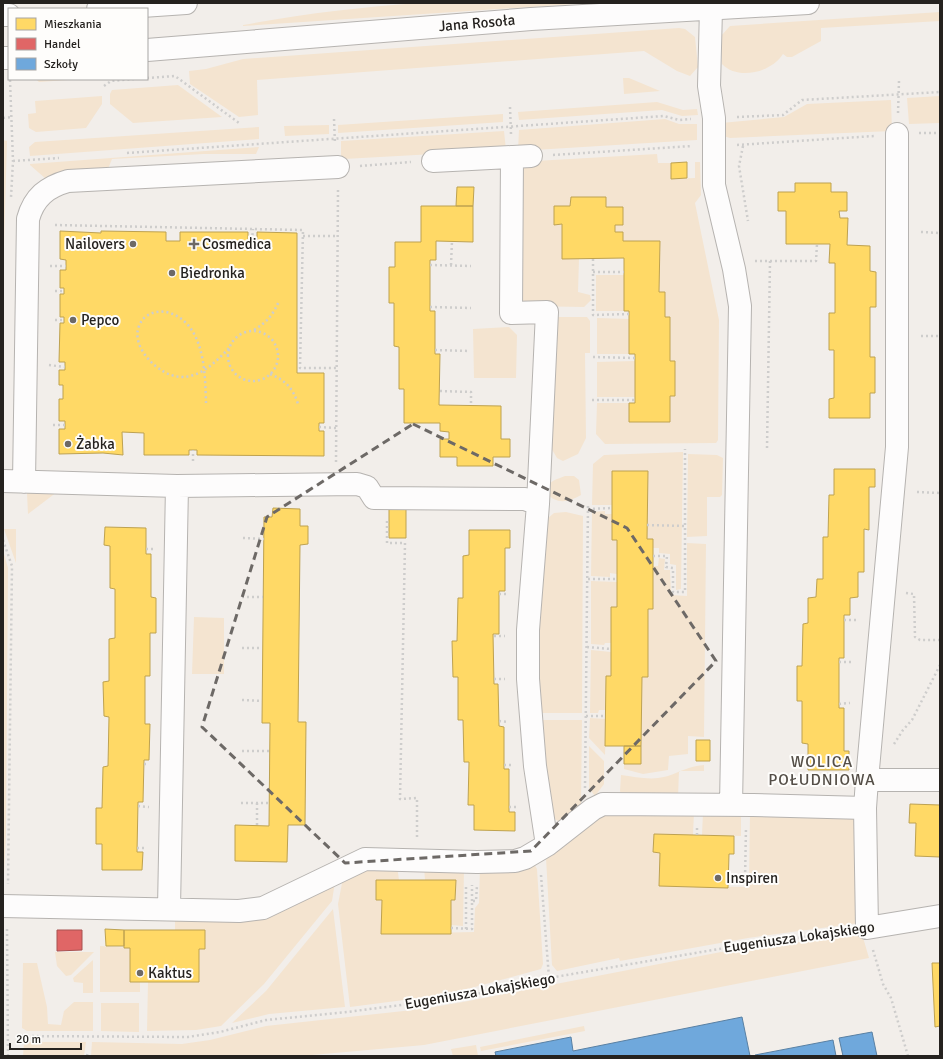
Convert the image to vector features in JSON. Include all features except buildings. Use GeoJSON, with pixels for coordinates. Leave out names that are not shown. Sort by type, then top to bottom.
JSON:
{"type":"FeatureCollection","features":[{"type":"Feature","properties":{"kind":"street"},"geometry":{"type":"LineString","coordinates":[[113,8],[186,3]]}},
{"type":"Feature","properties":{"kind":"street","name":"Jana Rosoła"},"geometry":{"type":"LineString","coordinates":[[148,50],[532,19],[808,3]]}},
{"type":"Feature","properties":{"kind":"street"},"geometry":{"type":"LineString","coordinates":[[711,9],[709,86],[714,118],[714,185],[734,269],[740,306],[731,805]]}},
{"type":"Feature","properties":{"kind":"street"},"geometry":{"type":"LineString","coordinates":[[867,928],[865,808],[898,447],[897,134]]}},
{"type":"Feature","properties":{"kind":"street"},"geometry":{"type":"LineString","coordinates":[[433,160],[522,157],[512,313],[547,312],[538,504],[528,630],[528,679],[543,848]]}},
{"type":"Feature","properties":{"kind":"street"},"geometry":{"type":"LineString","coordinates":[[24,482],[28,219],[33,204],[39,196],[48,188],[68,180],[338,167]]}},
{"type":"Feature","properties":{"kind":"street"},"geometry":{"type":"LineString","coordinates":[[3,481],[177,486],[357,484],[367,487],[381,498],[525,499],[538,504]]}},
{"type":"Feature","properties":{"kind":"street"},"geometry":{"type":"LineString","coordinates":[[170,908],[177,486]]}},
{"type":"Feature","properties":{"kind":"street"},"geometry":{"type":"LineString","coordinates":[[867,780],[940,780]]}},
{"type":"Feature","properties":{"kind":"street"},"geometry":{"type":"LineString","coordinates":[[5,906],[170,908],[239,911],[263,908],[365,854],[417,860],[475,871],[515,861],[525,858],[543,848],[599,806],[611,804],[865,808]]}},
{"type":"Feature","properties":{"kind":"street","name":"Eugeniusza Lokajskiego"},"geometry":{"type":"LineString","coordinates":[[867,928],[940,916]]}},
{"type":"Feature","properties":{"kind":"path"},"geometry":{"type":"LineString","coordinates":[[148,78],[175,76],[240,123]]}},
{"type":"Feature","properties":{"kind":"path"},"geometry":{"type":"LineString","coordinates":[[104,86],[110,81],[122,80]]}},
{"type":"Feature","properties":{"kind":"path"},"geometry":{"type":"LineString","coordinates":[[897,134],[899,81]]}},
{"type":"Feature","properties":{"kind":"path"},"geometry":{"type":"LineString","coordinates":[[124,153],[664,116],[679,120],[784,115],[802,100],[940,92]]}},
{"type":"Feature","properties":{"kind":"path"},"geometry":{"type":"LineString","coordinates":[[3,118],[12,117]]}},
{"type":"Feature","properties":{"kind":"path"},"geometry":{"type":"LineString","coordinates":[[334,118],[334,138],[338,167],[336,485]]}},
{"type":"Feature","properties":{"kind":"path"},"geometry":{"type":"LineString","coordinates":[[13,161],[62,158]]}},
{"type":"Feature","properties":{"kind":"path"},"geometry":{"type":"LineString","coordinates":[[338,167],[433,160]]}},
{"type":"Feature","properties":{"kind":"path"},"geometry":{"type":"LineString","coordinates":[[55,225],[303,230],[300,368],[337,368]]}},
{"type":"Feature","properties":{"kind":"path"},"geometry":{"type":"LineString","coordinates":[[252,240],[253,229]]}},
{"type":"Feature","properties":{"kind":"path"},"geometry":{"type":"LineString","coordinates":[[303,236],[338,236]]}},
{"type":"Feature","properties":{"kind":"path"},"geometry":{"type":"LineString","coordinates":[[451,265],[452,241]]}},
{"type":"Feature","properties":{"kind":"path"},"geometry":{"type":"LineString","coordinates":[[770,261],[816,261],[817,244]]}},
{"type":"Feature","properties":{"kind":"path"},"geometry":{"type":"LineString","coordinates":[[592,259],[593,315],[629,314]]}},
{"type":"Feature","properties":{"kind":"path"},"geometry":{"type":"LineString","coordinates":[[430,264],[471,266]]}},
{"type":"Feature","properties":{"kind":"path"},"geometry":{"type":"LineString","coordinates":[[593,272],[624,272]]}},
{"type":"Feature","properties":{"kind":"path"},"geometry":{"type":"LineString","coordinates":[[55,291],[64,291]]}},
{"type":"Feature","properties":{"kind":"path"},"geometry":{"type":"LineString","coordinates":[[206,403],[206,370],[195,337],[184,322],[176,315],[166,311],[155,312],[144,318],[139,328],[138,337],[141,349],[150,362],[161,372],[176,376],[194,374],[206,370],[229,348],[238,335],[254,331],[265,324],[272,316],[279,301]]}},
{"type":"Feature","properties":{"kind":"path"},"geometry":{"type":"LineString","coordinates":[[430,307],[471,308]]}},
{"type":"Feature","properties":{"kind":"path"},"geometry":{"type":"LineString","coordinates":[[55,320],[64,320]]}},
{"type":"Feature","properties":{"kind":"path"},"geometry":{"type":"LineString","coordinates":[[229,348],[228,357],[230,365],[240,377],[248,380],[256,380],[270,374],[276,367],[277,350],[269,336],[262,332],[254,331]]}},
{"type":"Feature","properties":{"kind":"path"},"geometry":{"type":"LineString","coordinates":[[435,350],[470,351]]}},
{"type":"Feature","properties":{"kind":"path"},"geometry":{"type":"LineString","coordinates":[[593,357],[635,358]]}},
{"type":"Feature","properties":{"kind":"path"},"geometry":{"type":"LineString","coordinates":[[270,374],[288,384],[298,404]]}},
{"type":"Feature","properties":{"kind":"path"},"geometry":{"type":"LineString","coordinates":[[440,391],[471,392],[470,405]]}},
{"type":"Feature","properties":{"kind":"path"},"geometry":{"type":"LineString","coordinates":[[592,400],[635,400]]}},
{"type":"Feature","properties":{"kind":"path"},"geometry":{"type":"LineString","coordinates":[[53,425],[65,425]]}},
{"type":"Feature","properties":{"kind":"path"},"geometry":{"type":"LineString","coordinates":[[319,427],[336,428]]}},
{"type":"Feature","properties":{"kind":"path"},"geometry":{"type":"LineString","coordinates":[[653,556],[667,556],[666,567],[673,568],[673,592],[685,592],[685,449]]}},
{"type":"Feature","properties":{"kind":"path"},"geometry":{"type":"LineString","coordinates":[[193,461],[194,450]]}},
{"type":"Feature","properties":{"kind":"path"},"geometry":{"type":"LineString","coordinates":[[381,498],[387,543],[405,543],[400,799],[417,798],[417,860]]}},
{"type":"Feature","properties":{"kind":"path"},"geometry":{"type":"LineString","coordinates":[[585,815],[588,504]]}},
{"type":"Feature","properties":{"kind":"path"},"geometry":{"type":"LineString","coordinates":[[588,509],[612,508]]}},
{"type":"Feature","properties":{"kind":"path"},"geometry":{"type":"LineString","coordinates":[[648,525],[685,526]]}},
{"type":"Feature","properties":{"kind":"path"},"geometry":{"type":"LineString","coordinates":[[243,538],[264,539]]}},
{"type":"Feature","properties":{"kind":"path"},"geometry":{"type":"LineString","coordinates":[[3,540],[12,566],[5,906],[8,1056]]}},
{"type":"Feature","properties":{"kind":"path"},"geometry":{"type":"LineString","coordinates":[[587,579],[617,579]]}},
{"type":"Feature","properties":{"kind":"path"},"geometry":{"type":"LineString","coordinates":[[885,592],[914,594],[915,637],[920,640],[940,640]]}},
{"type":"Feature","properties":{"kind":"path"},"geometry":{"type":"LineString","coordinates":[[242,597],[263,598]]}},
{"type":"Feature","properties":{"kind":"path"},"geometry":{"type":"LineString","coordinates":[[587,647],[611,649]]}},
{"type":"Feature","properties":{"kind":"path"},"geometry":{"type":"LineString","coordinates":[[242,648],[262,648]]}},
{"type":"Feature","properties":{"kind":"path"},"geometry":{"type":"LineString","coordinates":[[892,749],[902,730],[912,720],[940,665]]}},
{"type":"Feature","properties":{"kind":"path"},"geometry":{"type":"LineString","coordinates":[[242,700],[262,701]]}},
{"type":"Feature","properties":{"kind":"path"},"geometry":{"type":"LineString","coordinates":[[586,716],[606,716]]}},
{"type":"Feature","properties":{"kind":"path"},"geometry":{"type":"LineString","coordinates":[[242,751],[270,751]]}},
{"type":"Feature","properties":{"kind":"path"},"geometry":{"type":"LineString","coordinates":[[241,803],[269,803]]}},
{"type":"Feature","properties":{"kind":"path"},"geometry":{"type":"LineString","coordinates":[[257,803],[257,826]]}},
{"type":"Feature","properties":{"kind":"path"},"geometry":{"type":"LineString","coordinates":[[138,806],[147,806]]}},
{"type":"Feature","properties":{"kind":"path"},"geometry":{"type":"LineString","coordinates":[[728,879],[745,880],[746,838]]}},
{"type":"Feature","properties":{"kind":"path"},"geometry":{"type":"LineString","coordinates":[[137,848],[145,848]]}},
{"type":"Feature","properties":{"kind":"path"},"geometry":{"type":"LineString","coordinates":[[543,848],[549,978]]}},
{"type":"Feature","properties":{"kind":"path"},"geometry":{"type":"LineString","coordinates":[[472,901],[476,901],[475,871]]}},
{"type":"Feature","properties":{"kind":"path"},"geometry":{"type":"LineString","coordinates":[[451,928],[472,929],[472,901],[475,871]]}},
{"type":"Feature","properties":{"kind":"path"},"geometry":{"type":"LineString","coordinates":[[466,881],[466,929]]}},
{"type":"Feature","properties":{"kind":"path"},"geometry":{"type":"LineString","coordinates":[[867,928],[883,984],[891,998],[908,1056]]}},
{"type":"Feature","properties":{"kind":"path","name":"Eugeniusza Lokajskiego"},"geometry":{"type":"LineString","coordinates":[[17,1036],[188,1037],[220,1032],[266,1020],[347,1012],[463,997],[549,978],[754,943],[867,928]]}},
{"type":"Feature","properties":{"kind":"path"},"geometry":{"type":"LineString","coordinates":[[87,1056],[88,1051]]}},
{"type":"Feature","properties":{"kind":"highlighted area"},"geometry":{"type":"Polygon","coordinates":[[[413,424],[627,528],[716,661],[531,851],[345,863],[202,727],[267,517],[413,424]]]}},
{"type":"Feature","properties":{"kind":"shaded area"},"geometry":{"type":"Polygon","coordinates":[[[420,3],[590,3],[243,26],[287,17],[331,11],[420,3]]]}},
{"type":"Feature","properties":{"kind":"shaded area"},"geometry":{"type":"Polygon","coordinates":[[[940,12],[940,21],[821,28],[821,41],[792,57],[787,57],[783,54],[771,66],[763,70],[745,73],[737,72],[722,64],[721,36],[730,26],[940,12]]]}},
{"type":"Feature","properties":{"kind":"shaded area"},"geometry":{"type":"Polygon","coordinates":[[[679,28],[685,29],[695,37],[698,67],[690,76],[677,71],[644,51],[257,80],[258,115],[239,117],[190,84],[189,71],[206,69],[243,59],[679,28]]]}},
{"type":"Feature","properties":{"kind":"shaded area"},"geometry":{"type":"Polygon","coordinates":[[[623,78],[629,78],[660,91],[624,94],[623,78]]]}},
{"type":"Feature","properties":{"kind":"shaded area"},"geometry":{"type":"Polygon","coordinates":[[[37,80],[67,80],[39,82],[37,80]]]}},
{"type":"Feature","properties":{"kind":"shaded area"},"geometry":{"type":"Polygon","coordinates":[[[178,85],[222,117],[133,123],[110,104],[110,94],[112,90],[178,85]]]}},
{"type":"Feature","properties":{"kind":"shaded area"},"geometry":{"type":"Polygon","coordinates":[[[102,96],[102,104],[86,128],[36,132],[29,128],[28,114],[36,113],[35,101],[102,96]]]}},
{"type":"Feature","properties":{"kind":"shaded area"},"geometry":{"type":"Polygon","coordinates":[[[940,96],[940,123],[909,124],[907,98],[940,96]]]}},
{"type":"Feature","properties":{"kind":"shaded area"},"geometry":{"type":"Polygon","coordinates":[[[891,100],[892,131],[730,138],[720,135],[721,123],[784,117],[807,104],[891,100]]]}},
{"type":"Feature","properties":{"kind":"shaded area"},"geometry":{"type":"Polygon","coordinates":[[[657,102],[683,110],[697,109],[698,115],[682,116],[662,110],[519,120],[518,112],[657,102]]]}},
{"type":"Feature","properties":{"kind":"shaded area"},"geometry":{"type":"Polygon","coordinates":[[[503,114],[503,122],[338,133],[338,125],[503,114]]]}},
{"type":"Feature","properties":{"kind":"shaded area"},"geometry":{"type":"Polygon","coordinates":[[[665,119],[679,124],[697,124],[697,140],[518,151],[519,130],[665,119]]]}},
{"type":"Feature","properties":{"kind":"shaded area"},"geometry":{"type":"Polygon","coordinates":[[[329,125],[329,134],[285,136],[284,126],[329,125]]]}},
{"type":"Feature","properties":{"kind":"shaded area"},"geometry":{"type":"Polygon","coordinates":[[[259,127],[259,139],[30,156],[29,147],[35,142],[259,127]]]}},
{"type":"Feature","properties":{"kind":"shaded area"},"geometry":{"type":"Polygon","coordinates":[[[504,131],[506,150],[341,158],[341,141],[504,131]]]}},
{"type":"Feature","properties":{"kind":"shaded area"},"geometry":{"type":"Polygon","coordinates":[[[3,140],[7,141],[3,281],[3,140]]]}},
{"type":"Feature","properties":{"kind":"shaded area"},"geometry":{"type":"Polygon","coordinates":[[[259,147],[256,154],[204,154],[112,159],[108,169],[46,179],[30,165],[30,164],[259,147]]]}},
{"type":"Feature","properties":{"kind":"shaded area"},"geometry":{"type":"Polygon","coordinates":[[[657,154],[658,163],[671,163],[671,179],[695,178],[695,162],[700,162],[701,195],[695,203],[719,320],[718,440],[716,443],[605,444],[596,434],[597,403],[629,403],[629,422],[670,422],[670,396],[675,395],[675,361],[670,361],[670,318],[665,317],[665,292],[659,292],[660,241],[623,241],[623,233],[615,232],[615,225],[623,225],[623,207],[606,207],[605,197],[571,197],[570,206],[554,206],[554,224],[562,224],[562,258],[579,259],[578,292],[590,295],[591,300],[584,307],[524,306],[520,303],[518,162],[657,154]]]}},
{"type":"Feature","properties":{"kind":"shaded area"},"geometry":{"type":"Polygon","coordinates":[[[596,275],[624,275],[624,311],[596,311],[596,275]]]}},
{"type":"Feature","properties":{"kind":"shaded area"},"geometry":{"type":"Polygon","coordinates":[[[558,317],[587,317],[590,321],[590,353],[585,353],[586,438],[578,454],[563,461],[557,458],[550,446],[558,317]]]}},
{"type":"Feature","properties":{"kind":"shaded area"},"geometry":{"type":"Polygon","coordinates":[[[597,318],[630,319],[629,354],[597,354],[597,318]]]}},
{"type":"Feature","properties":{"kind":"shaded area"},"geometry":{"type":"Polygon","coordinates":[[[509,327],[517,335],[516,378],[474,378],[473,329],[509,327]]]}},
{"type":"Feature","properties":{"kind":"shaded area"},"geometry":{"type":"Polygon","coordinates":[[[635,361],[635,397],[597,397],[597,362],[635,361]]]}},
{"type":"Feature","properties":{"kind":"shaded area"},"geometry":{"type":"Polygon","coordinates":[[[683,452],[681,589],[676,590],[676,565],[670,564],[670,554],[659,553],[659,548],[653,548],[653,539],[647,539],[648,471],[612,471],[612,505],[592,505],[593,464],[604,455],[683,452]]]}},
{"type":"Feature","properties":{"kind":"shaded area"},"geometry":{"type":"Polygon","coordinates":[[[688,454],[717,455],[723,458],[722,495],[720,497],[707,497],[707,536],[687,537],[688,454]]]}},
{"type":"Feature","properties":{"kind":"shaded area"},"geometry":{"type":"Polygon","coordinates":[[[565,476],[574,476],[579,480],[581,495],[567,501],[559,501],[547,493],[548,488],[553,481],[565,476]]]}},
{"type":"Feature","properties":{"kind":"shaded area"},"geometry":{"type":"Polygon","coordinates":[[[57,492],[28,514],[27,493],[57,492]]]}},
{"type":"Feature","properties":{"kind":"shaded area"},"geometry":{"type":"Polygon","coordinates":[[[605,511],[605,514],[612,514],[612,540],[617,540],[617,574],[610,573],[610,577],[591,576],[592,512],[605,511]]]}},
{"type":"Feature","properties":{"kind":"shaded area"},"geometry":{"type":"Polygon","coordinates":[[[566,512],[583,516],[582,713],[537,713],[537,642],[547,519],[554,513],[566,512]]]}},
{"type":"Feature","properties":{"kind":"shaded area"},"geometry":{"type":"Polygon","coordinates":[[[4,529],[16,529],[16,563],[4,529]]]}},
{"type":"Feature","properties":{"kind":"shaded area"},"geometry":{"type":"Polygon","coordinates":[[[687,543],[706,544],[704,737],[688,736],[688,754],[669,756],[668,770],[643,774],[624,769],[624,764],[641,764],[642,677],[648,677],[648,609],[653,608],[653,566],[658,566],[659,558],[665,559],[664,570],[670,570],[671,595],[687,596],[687,543]]]}},
{"type":"Feature","properties":{"kind":"shaded area"},"geometry":{"type":"Polygon","coordinates":[[[3,550],[8,568],[6,834],[3,896],[3,550]]]}},
{"type":"Feature","properties":{"kind":"shaded area"},"geometry":{"type":"Polygon","coordinates":[[[591,581],[617,582],[617,607],[611,643],[605,643],[604,645],[591,644],[591,581]]]}},
{"type":"Feature","properties":{"kind":"shaded area"},"geometry":{"type":"Polygon","coordinates":[[[194,617],[224,618],[224,674],[192,674],[194,617]]]}},
{"type":"Feature","properties":{"kind":"shaded area"},"geometry":{"type":"Polygon","coordinates":[[[591,650],[611,652],[611,676],[606,676],[606,710],[599,710],[598,713],[590,713],[591,650]]]}},
{"type":"Feature","properties":{"kind":"shaded area"},"geometry":{"type":"Polygon","coordinates":[[[590,718],[606,719],[605,755],[589,738],[590,718]]]}},
{"type":"Feature","properties":{"kind":"shaded area"},"geometry":{"type":"Polygon","coordinates":[[[538,720],[582,720],[581,807],[561,822],[554,819],[538,720]]]}},
{"type":"Feature","properties":{"kind":"shaded area"},"geometry":{"type":"Polygon","coordinates":[[[589,746],[604,761],[604,784],[595,796],[589,788],[589,746]]]}},
{"type":"Feature","properties":{"kind":"shaded area"},"geometry":{"type":"Polygon","coordinates":[[[704,765],[704,771],[681,771],[693,767],[704,765]]]}},
{"type":"Feature","properties":{"kind":"shaded area"},"geometry":{"type":"Polygon","coordinates":[[[679,772],[678,797],[622,795],[620,791],[621,775],[656,778],[679,772]]]}},
{"type":"Feature","properties":{"kind":"shaded area"},"geometry":{"type":"Polygon","coordinates":[[[694,812],[693,835],[654,834],[653,852],[660,853],[659,886],[749,887],[750,813],[862,812],[859,923],[748,938],[620,961],[619,958],[557,971],[552,965],[546,858],[548,853],[601,817],[608,814],[694,812]]]}},
{"type":"Feature","properties":{"kind":"shaded area"},"geometry":{"type":"Polygon","coordinates":[[[703,812],[741,813],[741,836],[702,835],[703,812]]]}},
{"type":"Feature","properties":{"kind":"shaded area"},"geometry":{"type":"Polygon","coordinates":[[[533,862],[537,869],[543,964],[541,969],[471,988],[427,997],[350,1007],[338,904],[343,878],[371,866],[397,866],[399,880],[376,880],[376,899],[382,900],[382,934],[474,932],[475,908],[479,903],[480,866],[533,862]]]}},
{"type":"Feature","properties":{"kind":"shaded area"},"geometry":{"type":"Polygon","coordinates":[[[424,867],[464,868],[463,926],[451,925],[451,900],[455,900],[456,880],[425,880],[424,867]]]}},
{"type":"Feature","properties":{"kind":"shaded area"},"geometry":{"type":"Polygon","coordinates":[[[335,882],[332,901],[264,984],[221,1026],[196,1030],[147,1031],[148,982],[199,982],[199,949],[205,930],[175,930],[175,918],[335,882]]]}},
{"type":"Feature","properties":{"kind":"shaded area"},"geometry":{"type":"Polygon","coordinates":[[[333,909],[345,1007],[269,1014],[232,1023],[266,991],[333,909]]]}},
{"type":"Feature","properties":{"kind":"shaded area"},"geometry":{"type":"Polygon","coordinates":[[[862,934],[869,958],[424,1045],[301,1056],[91,1056],[92,1042],[182,1044],[210,1040],[266,1026],[422,1009],[721,952],[862,934]]]}},
{"type":"Feature","properties":{"kind":"shaded area"},"geometry":{"type":"Polygon","coordinates":[[[100,946],[130,948],[140,982],[140,992],[100,992],[100,946]]]}},
{"type":"Feature","properties":{"kind":"shaded area"},"geometry":{"type":"Polygon","coordinates":[[[55,952],[94,952],[71,975],[66,976],[57,966],[55,952]]]}},
{"type":"Feature","properties":{"kind":"shaded area"},"geometry":{"type":"Polygon","coordinates":[[[3,957],[4,1056],[3,1056],[3,957]]]}},
{"type":"Feature","properties":{"kind":"shaded area"},"geometry":{"type":"Polygon","coordinates":[[[93,960],[93,993],[83,993],[83,983],[74,982],[73,978],[93,960]]]}},
{"type":"Feature","properties":{"kind":"shaded area"},"geometry":{"type":"Polygon","coordinates":[[[23,963],[37,963],[47,1007],[48,1024],[61,1025],[64,1011],[74,1002],[93,1002],[93,1031],[27,1031],[22,1028],[23,963]]]}},
{"type":"Feature","properties":{"kind":"shaded area"},"geometry":{"type":"Polygon","coordinates":[[[101,1003],[139,1003],[139,1032],[101,1031],[101,1003]]]}},
{"type":"Feature","properties":{"kind":"shaded area"},"geometry":{"type":"Polygon","coordinates":[[[584,1026],[585,1031],[481,1051],[480,1047],[584,1026]]]}},
{"type":"Feature","properties":{"kind":"shaded area"},"geometry":{"type":"Polygon","coordinates":[[[24,1042],[86,1042],[84,1056],[23,1056],[24,1042]]]}},
{"type":"Feature","properties":{"kind":"shaded area"},"geometry":{"type":"Polygon","coordinates":[[[476,1045],[478,1056],[453,1056],[451,1049],[476,1045]]]}},
{"type":"Feature","properties":{"kind":"place","name":"Nailovers"},"geometry":{"type":"Point","coordinates":[133,244]}},
{"type":"Feature","properties":{"kind":"place","name":"Cosmedica"},"geometry":{"type":"Point","coordinates":[194,244]}},
{"type":"Feature","properties":{"kind":"place","name":"Biedronka"},"geometry":{"type":"Point","coordinates":[172,273]}},
{"type":"Feature","properties":{"kind":"place","name":"Pepco"},"geometry":{"type":"Point","coordinates":[73,320]}},
{"type":"Feature","properties":{"kind":"place","name":"Żabka"},"geometry":{"type":"Point","coordinates":[68,444]}},
{"type":"Feature","properties":{"kind":"place","name":"Inspiren"},"geometry":{"type":"Point","coordinates":[718,878]}},
{"type":"Feature","properties":{"kind":"place","name":"Kaktus"},"geometry":{"type":"Point","coordinates":[140,973]}},
{"type":"Feature","properties":{"kind":"district","name":"WOLICA POŁUDNIOWA"},"geometry":{"type":"Point","coordinates":[822,770]}}]}
